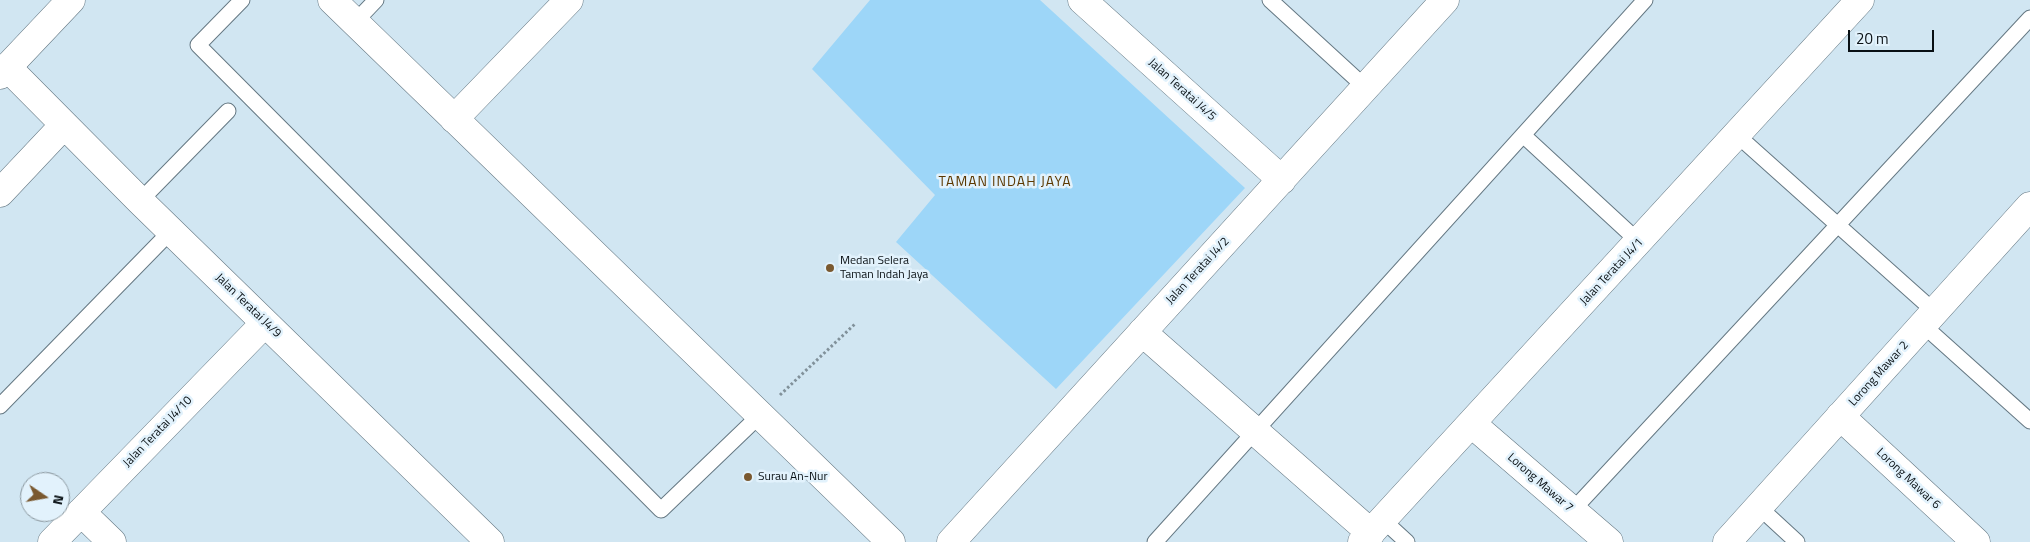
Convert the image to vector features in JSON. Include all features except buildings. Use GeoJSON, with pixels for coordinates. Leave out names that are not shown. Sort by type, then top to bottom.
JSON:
{"type":"FeatureCollection","features":[{"type":"Feature","properties":{"kind":"street"},"geometry":{"type":"LineString","coordinates":[[4,71],[71,0]]}},
{"type":"Feature","properties":{"kind":"street"},"geometry":{"type":"LineString","coordinates":[[332,0],[891,542]]}},
{"type":"Feature","properties":{"kind":"street"},"geometry":{"type":"LineString","coordinates":[[454,119],[569,0]]}},
{"type":"Feature","properties":{"kind":"street","name":"Jalan Teratai J4/5"},"geometry":{"type":"LineString","coordinates":[[1082,0],[1282,180]]}},
{"type":"Feature","properties":{"kind":"street","name":"Jalan Teratai J4/2"},"geometry":{"type":"LineString","coordinates":[[951,542],[1445,0]]}},
{"type":"Feature","properties":{"kind":"street","name":"Jalan Teratai J4/1"},"geometry":{"type":"LineString","coordinates":[[1372,532],[1860,0]]}},
{"type":"Feature","properties":{"kind":"street","name":"Jalan Teratai J4/9"},"geometry":{"type":"LineString","coordinates":[[4,71],[64,126],[490,542]]}},
{"type":"Feature","properties":{"kind":"street"},"geometry":{"type":"LineString","coordinates":[[0,193],[64,126]]}},
{"type":"Feature","properties":{"kind":"street","name":"Lorong Mawar 2"},"geometry":{"type":"LineString","coordinates":[[1728,542],[2030,206]]}},
{"type":"Feature","properties":{"kind":"street","name":"Jalan Teratai J4/10"},"geometry":{"type":"LineString","coordinates":[[52,542],[265,323]]}},
{"type":"Feature","properties":{"kind":"street"},"geometry":{"type":"LineString","coordinates":[[1142,332],[1372,532]]}},
{"type":"Feature","properties":{"kind":"street","name":"Lorong Mawar 6"},"geometry":{"type":"LineString","coordinates":[[1840,416],[1976,542]]}},
{"type":"Feature","properties":{"kind":"street","name":"Lorong Mawar 7"},"geometry":{"type":"LineString","coordinates":[[1472,424],[1609,542]]}},
{"type":"Feature","properties":{"kind":"street"},"geometry":{"type":"LineString","coordinates":[[81,512],[112,542]]}},
{"type":"Feature","properties":{"kind":"lane"},"geometry":{"type":"LineString","coordinates":[[242,0],[198,45],[661,510],[760,415]]}},
{"type":"Feature","properties":{"kind":"lane"},"geometry":{"type":"LineString","coordinates":[[355,22],[376,0]]}},
{"type":"Feature","properties":{"kind":"lane"},"geometry":{"type":"LineString","coordinates":[[1270,0],[1366,88]]}},
{"type":"Feature","properties":{"kind":"lane"},"geometry":{"type":"LineString","coordinates":[[1155,542],[1645,0]]}},
{"type":"Feature","properties":{"kind":"lane"},"geometry":{"type":"LineString","coordinates":[[1572,511],[2030,18]]}},
{"type":"Feature","properties":{"kind":"lane"},"geometry":{"type":"LineString","coordinates":[[140,201],[228,111]]}},
{"type":"Feature","properties":{"kind":"lane"},"geometry":{"type":"LineString","coordinates":[[1523,135],[1639,242]]}},
{"type":"Feature","properties":{"kind":"lane"},"geometry":{"type":"LineString","coordinates":[[1736,135],[1837,226],[2030,421]]}},
{"type":"Feature","properties":{"kind":"lane"},"geometry":{"type":"LineString","coordinates":[[0,406],[171,231]]}},
{"type":"Feature","properties":{"kind":"lane"},"geometry":{"type":"LineString","coordinates":[[1759,507],[1798,542]]}},
{"type":"Feature","properties":{"kind":"lane"},"geometry":{"type":"LineString","coordinates":[[1372,532],[1407,542]]}},
{"type":"Feature","properties":{"kind":"path"},"geometry":{"type":"LineString","coordinates":[[760,415],[856,323]]}},
{"type":"Feature","properties":{"kind":"shaded area"},"geometry":{"type":"Polygon","coordinates":[[[870,0],[1040,0],[1245,188],[1056,389],[896,242],[935,195],[812,69],[870,0]]]}},
{"type":"Feature","properties":{"kind":"place","name":"Medan Selera Taman Indah Jaya"},"geometry":{"type":"Point","coordinates":[830,268]}},
{"type":"Feature","properties":{"kind":"place","name":"Surau An-Nur"},"geometry":{"type":"Point","coordinates":[748,477]}},
{"type":"Feature","properties":{"kind":"district","name":"TAMAN INDAH JAYA"},"geometry":{"type":"Point","coordinates":[1005,183]}}]}
